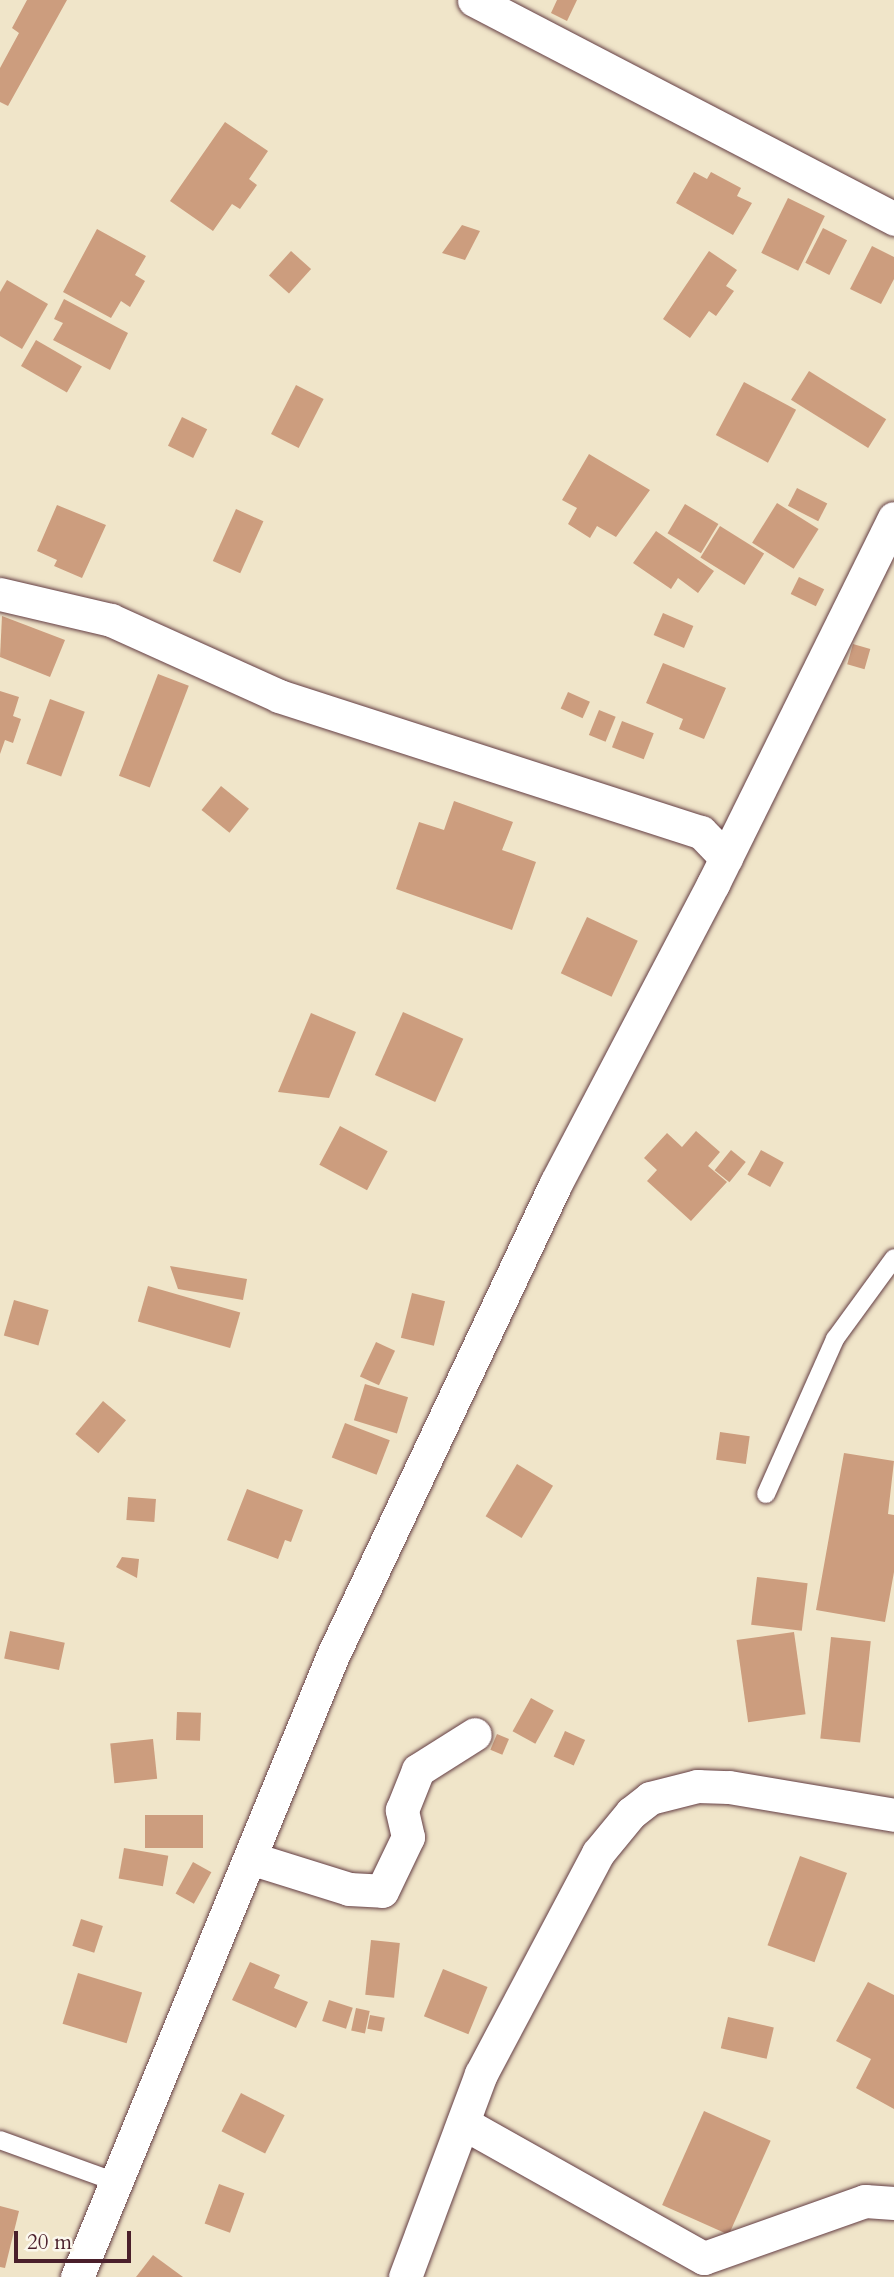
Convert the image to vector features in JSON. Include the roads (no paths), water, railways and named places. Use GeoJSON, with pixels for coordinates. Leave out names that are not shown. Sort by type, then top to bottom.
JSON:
{"type":"FeatureCollection","features":[{"type":"Feature","properties":{"kind":"street"},"geometry":{"type":"LineString","coordinates":[[474,0],[894,219]]}},
{"type":"Feature","properties":{"kind":"street"},"geometry":{"type":"LineString","coordinates":[[77,2277],[333,1655],[556,1183],[726,858],[894,518]]}},
{"type":"Feature","properties":{"kind":"street"},"geometry":{"type":"LineString","coordinates":[[0,594],[111,620],[279,696],[701,832],[726,858]]}},
{"type":"Feature","properties":{"kind":"street"},"geometry":{"type":"LineString","coordinates":[[250,1857],[349,1889],[382,1891],[408,1837],[402,1810],[418,1770],[475,1734]]}},
{"type":"Feature","properties":{"kind":"street"},"geometry":{"type":"LineString","coordinates":[[405,2277],[481,2074],[598,1853],[650,1798],[696,1786],[729,1787],[894,1815]]}},
{"type":"Feature","properties":{"kind":"street"},"geometry":{"type":"LineString","coordinates":[[463,2123],[704,2258],[865,2201],[894,2203]]}},
{"type":"Feature","properties":{"kind":"lane"},"geometry":{"type":"LineString","coordinates":[[766,1494],[835,1339],[894,1258]]}},
{"type":"Feature","properties":{"kind":"lane"},"geometry":{"type":"LineString","coordinates":[[0,2140],[116,2182]]}}]}
